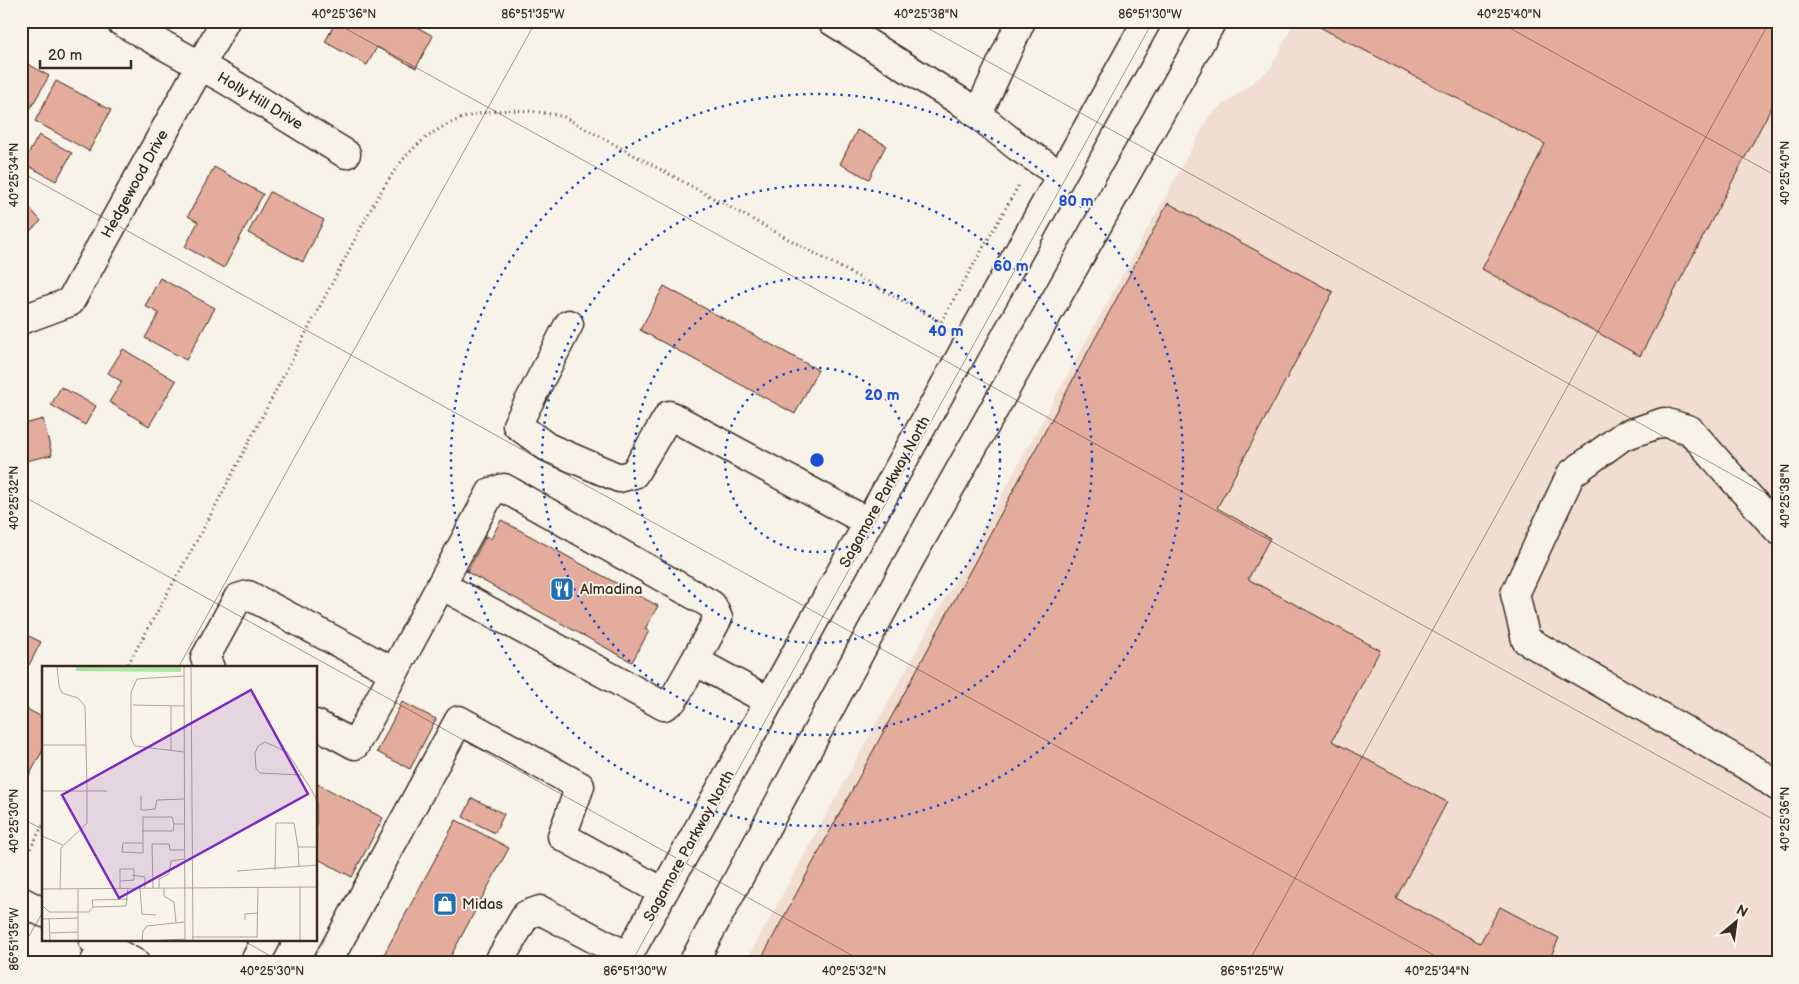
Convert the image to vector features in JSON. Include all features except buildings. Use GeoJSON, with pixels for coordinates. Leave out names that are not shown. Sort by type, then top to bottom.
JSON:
{"type":"FeatureCollection","features":[{"type":"Feature","properties":{"kind":"main road","name":"Holly Hill Drive"},"geometry":{"type":"LineString","coordinates":[[120,21],[201,66],[346,154]]}},
{"type":"Feature","properties":{"kind":"main road","name":"Hedgewood Drive"},"geometry":{"type":"LineString","coordinates":[[21,320],[70,302],[225,21]]}},
{"type":"Feature","properties":{"kind":"main road"},"geometry":{"type":"LineString","coordinates":[[832,21],[966,104],[1018,147],[1062,175]]}},
{"type":"Feature","properties":{"kind":"main road"},"geometry":{"type":"LineString","coordinates":[[978,114],[1021,21]]}},
{"type":"Feature","properties":{"kind":"main road"},"geometry":{"type":"LineString","coordinates":[[693,963],[910,559],[1212,21]]}},
{"type":"Feature","properties":{"kind":"main road","name":"Sagamore Parkway North"},"geometry":{"type":"LineString","coordinates":[[626,960],[1062,175],[1143,22]]}},
{"type":"Feature","properties":{"kind":"main road"},"geometry":{"type":"LineString","coordinates":[[569,324],[517,424],[547,447],[619,478],[634,474],[669,415],[868,522]]}},
{"type":"Feature","properties":{"kind":"main road"},"geometry":{"type":"LineString","coordinates":[[1778,530],[1690,430],[1664,422],[1623,436],[1571,474],[1515,594],[1526,640],[1756,771],[1778,788]]}},
{"type":"Feature","properties":{"kind":"main road"},"geometry":{"type":"LineString","coordinates":[[318,725],[355,745],[490,492],[504,488],[712,605],[718,618],[673,700],[664,706],[441,585]]}},
{"type":"Feature","properties":{"kind":"main road"},"geometry":{"type":"LineString","coordinates":[[209,666],[205,658],[238,598],[248,595],[394,672]]}},
{"type":"Feature","properties":{"kind":"main road"},"geometry":{"type":"LineString","coordinates":[[695,661],[769,701]]}},
{"type":"Feature","properties":{"kind":"main road"},"geometry":{"type":"LineString","coordinates":[[327,963],[459,720],[580,786],[562,836],[663,892]]}},
{"type":"Feature","properties":{"kind":"main road"},"geometry":{"type":"LineString","coordinates":[[21,901],[42,912]]}},
{"type":"Feature","properties":{"kind":"main road"},"geometry":{"type":"LineString","coordinates":[[498,963],[526,915],[540,910],[626,960]]}},
{"type":"Feature","properties":{"kind":"main road"},"geometry":{"type":"LineString","coordinates":[[97,950],[135,963]]}},
{"type":"Feature","properties":{"kind":"path"},"geometry":{"type":"LineString","coordinates":[[127,666],[206,524],[374,202],[396,169],[414,149],[430,134],[461,118],[494,110],[544,112],[564,117],[942,322]]}},
{"type":"Feature","properties":{"kind":"path"},"geometry":{"type":"LineString","coordinates":[[28,853],[42,827]]}},
{"type":"Feature","properties":{"kind":"shaded area"},"geometry":{"type":"Polygon","coordinates":[[[1292,21],[1778,21],[1778,963],[745,963],[1210,115],[1270,69],[1292,26],[1292,21]]]}},
{"type":"Feature","properties":{"kind":"place","name":"Almadina"},"geometry":{"type":"Point","coordinates":[562,589]}},
{"type":"Feature","properties":{"kind":"place","name":"Midas"},"geometry":{"type":"Point","coordinates":[445,904]}}]}
